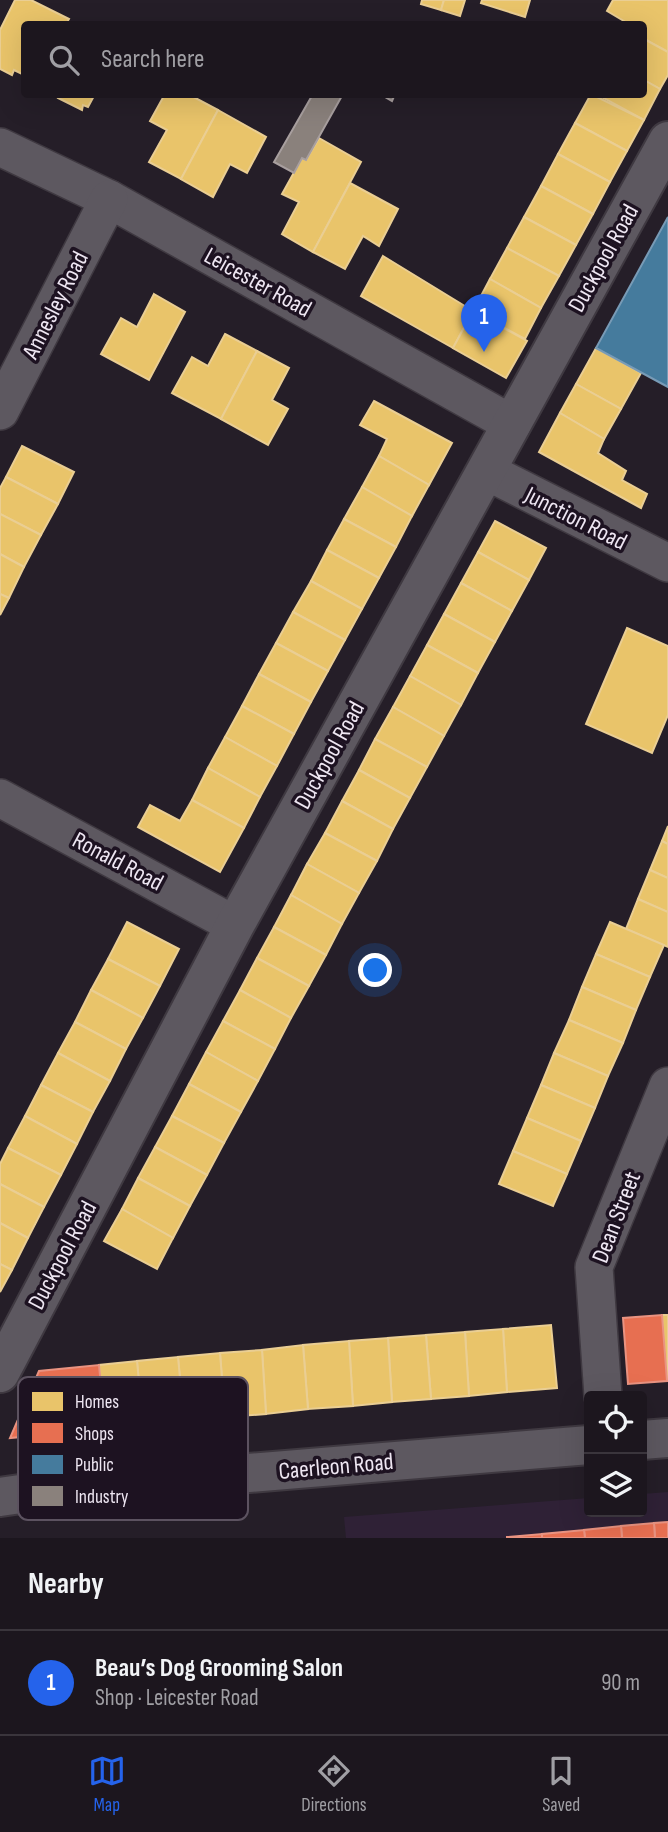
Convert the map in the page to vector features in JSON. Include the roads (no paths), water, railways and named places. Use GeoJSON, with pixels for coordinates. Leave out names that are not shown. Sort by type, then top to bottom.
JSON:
{"type":"FeatureCollection","features":[{"type":"Feature","properties":{"kind":"street","name":"Duckpool Road"},"geometry":{"type":"LineString","coordinates":[[0,1373],[235,925],[668,141]]}},
{"type":"Feature","properties":{"kind":"street","name":"Leicester Road"},"geometry":{"type":"LineString","coordinates":[[0,147],[109,199],[512,424]]}},
{"type":"Feature","properties":{"kind":"street","name":"Annesley Road"},"geometry":{"type":"LineString","coordinates":[[0,411],[109,199]]}},
{"type":"Feature","properties":{"kind":"street","name":"Junction Road"},"geometry":{"type":"LineString","coordinates":[[486,471],[668,563]]}},
{"type":"Feature","properties":{"kind":"street","name":"Ronald Road"},"geometry":{"type":"LineString","coordinates":[[0,797],[235,925]]}},
{"type":"Feature","properties":{"kind":"street","name":"Dean Street"},"geometry":{"type":"LineString","coordinates":[[603,1391],[594,1267],[668,1086]]}},
{"type":"Feature","properties":{"kind":"street"},"geometry":{"type":"LineString","coordinates":[[647,1440],[668,1438]]}},
{"type":"Feature","properties":{"kind":"street","name":"Caerleon Road"},"geometry":{"type":"LineString","coordinates":[[248,1473],[584,1445]]}},
{"type":"Feature","properties":{"kind":"street","name":"Caerleon Road"},"geometry":{"type":"LineString","coordinates":[[0,1497],[18,1495]]}},
{"type":"Feature","properties":{"kind":"place","name":"Beau’s Dog Grooming Salon"},"geometry":{"type":"Point","coordinates":[484,352]}}]}
